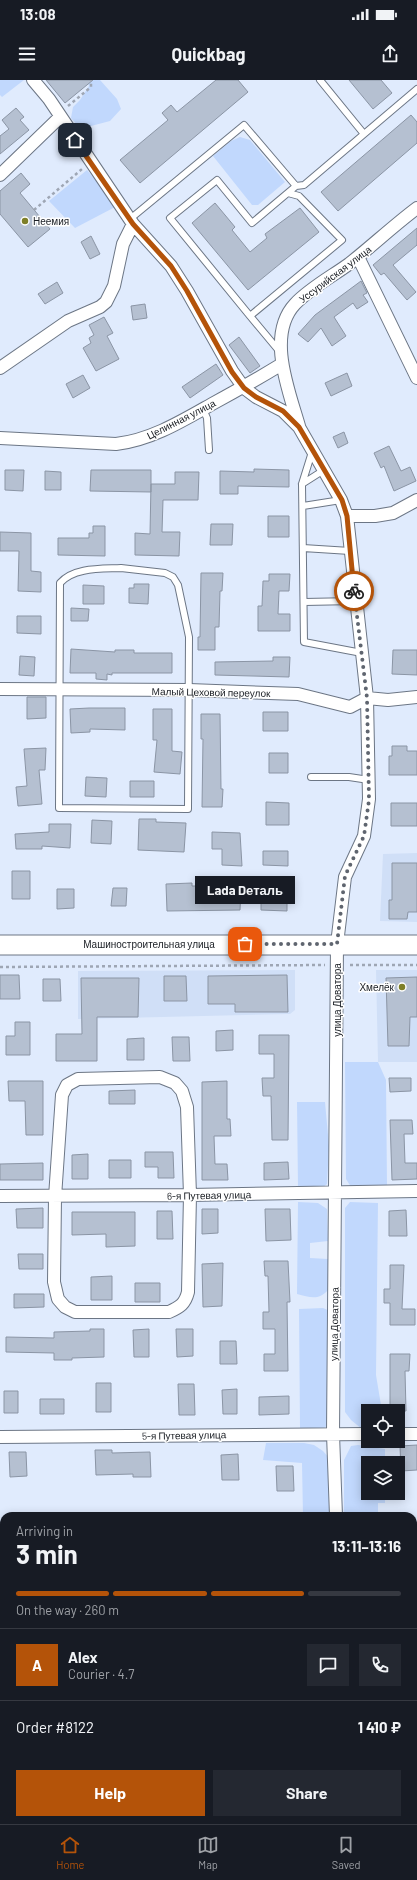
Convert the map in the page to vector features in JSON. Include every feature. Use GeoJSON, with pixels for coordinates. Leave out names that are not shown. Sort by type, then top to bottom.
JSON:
{"type":"FeatureCollection","features":[{"type":"Feature","properties":{"kind":"main road","name":"Машиностроительная улица"},"geometry":{"type":"LineString","coordinates":[[0,945],[417,945]]}},
{"type":"Feature","properties":{"kind":"street","name":"улица Доватора"},"geometry":{"type":"LineString","coordinates":[[33,80],[131,222],[171,266],[187,291],[232,372],[244,388],[256,397],[283,411],[299,427],[342,500],[347,516],[355,601],[367,698],[369,780],[368,820],[364,836],[345,876],[337,944],[333,1434],[336,1512]]}},
{"type":"Feature","properties":{"kind":"street"},"geometry":{"type":"LineString","coordinates":[[0,175],[59,116]]}},
{"type":"Feature","properties":{"kind":"street","name":"Уссурийская улица"},"geometry":{"type":"LineString","coordinates":[[299,427],[281,358],[283,330],[289,312],[296,304],[358,257],[417,208]]}},
{"type":"Feature","properties":{"kind":"street"},"geometry":{"type":"LineString","coordinates":[[0,368],[68,321],[100,307],[106,302],[114,286],[123,244],[131,222]]}},
{"type":"Feature","properties":{"kind":"street"},"geometry":{"type":"LineString","coordinates":[[358,257],[417,378]]}},
{"type":"Feature","properties":{"kind":"street","name":"Целинная улица"},"geometry":{"type":"LineString","coordinates":[[0,438],[116,444],[134,442],[154,435],[244,388],[281,358]]}},
{"type":"Feature","properties":{"kind":"street"},"geometry":{"type":"LineString","coordinates":[[347,516],[375,516],[393,513],[417,500]]}},
{"type":"Feature","properties":{"kind":"street","name":"Малый Цеховой переулок"},"geometry":{"type":"LineString","coordinates":[[0,689],[189,690],[298,694],[350,707],[367,698]]}},
{"type":"Feature","properties":{"kind":"street"},"geometry":{"type":"LineString","coordinates":[[367,698],[388,700],[417,697]]}},
{"type":"Feature","properties":{"kind":"street"},"geometry":{"type":"LineString","coordinates":[[160,1077],[175,1083],[182,1091],[187,1107],[190,1195],[188,1292],[186,1302],[179,1308],[169,1312],[75,1312],[65,1307],[58,1299],[54,1282],[55,1197],[62,1095],[66,1085],[78,1079],[160,1077]]}},
{"type":"Feature","properties":{"kind":"street","name":"6-я Путевая улица"},"geometry":{"type":"LineString","coordinates":[[0,1196],[55,1197],[335,1194],[417,1191]]}},
{"type":"Feature","properties":{"kind":"street","name":"5-я Путевая улица"},"geometry":{"type":"LineString","coordinates":[[0,1437],[361,1434]]}},
{"type":"Feature","properties":{"kind":"street"},"geometry":{"type":"LineString","coordinates":[[405,1434],[417,1434]]}},
{"type":"Feature","properties":{"kind":"lane"},"geometry":{"type":"LineString","coordinates":[[320,80],[364,134]]}},
{"type":"Feature","properties":{"kind":"lane"},"geometry":{"type":"LineString","coordinates":[[281,358],[250,316],[170,218],[217,180],[252,223],[296,186],[304,185],[417,89]]}},
{"type":"Feature","properties":{"kind":"lane"},"geometry":{"type":"LineString","coordinates":[[131,222],[244,125],[296,186]]}},
{"type":"Feature","properties":{"kind":"lane"},"geometry":{"type":"LineString","coordinates":[[250,316],[342,240],[299,196],[288,193]]}},
{"type":"Feature","properties":{"kind":"lane"},"geometry":{"type":"LineString","coordinates":[[203,409],[207,418],[209,450]]}},
{"type":"Feature","properties":{"kind":"lane"},"geometry":{"type":"LineString","coordinates":[[313,450],[302,484],[304,642],[362,653]]}},
{"type":"Feature","properties":{"kind":"lane"},"geometry":{"type":"LineString","coordinates":[[302,484],[324,470]]}},
{"type":"Feature","properties":{"kind":"lane"},"geometry":{"type":"LineString","coordinates":[[303,506],[342,500]]}},
{"type":"Feature","properties":{"kind":"lane"},"geometry":{"type":"LineString","coordinates":[[303,548],[350,551]]}},
{"type":"Feature","properties":{"kind":"lane"},"geometry":{"type":"LineString","coordinates":[[121,568],[165,573],[173,577],[178,585],[189,637],[188,809],[59,808],[60,690],[60,583],[66,576],[92,570],[121,568]]}},
{"type":"Feature","properties":{"kind":"lane"},"geometry":{"type":"LineString","coordinates":[[304,602],[355,601]]}},
{"type":"Feature","properties":{"kind":"lane"},"geometry":{"type":"LineString","coordinates":[[311,777],[349,777],[369,780]]}},
{"type":"Feature","properties":{"kind":"path"},"geometry":{"type":"LineString","coordinates":[[59,116],[91,87],[91,80]]}},
{"type":"Feature","properties":{"kind":"path"},"geometry":{"type":"LineString","coordinates":[[34,210],[90,162]]}},
{"type":"Feature","properties":{"kind":"path"},"geometry":{"type":"LineString","coordinates":[[0,967],[417,965]]}},
{"type":"Feature","properties":{"kind":"shaded area"},"geometry":{"type":"Polygon","coordinates":[[[0,80],[24,80],[2,97],[0,95],[0,80]]]}},
{"type":"Feature","properties":{"kind":"shaded area"},"geometry":{"type":"Polygon","coordinates":[[[87,80],[100,80],[117,99],[121,109],[110,121],[91,126],[78,126],[71,118],[73,107],[80,100],[89,86],[87,80]]]}},
{"type":"Feature","properties":{"kind":"shaded area"},"geometry":{"type":"Polygon","coordinates":[[[240,137],[250,140],[285,182],[258,205],[252,205],[213,156],[231,141],[240,137]]]}},
{"type":"Feature","properties":{"kind":"shaded area"},"geometry":{"type":"Polygon","coordinates":[[[87,170],[117,206],[75,228],[49,201],[87,170]]]}},
{"type":"Feature","properties":{"kind":"shaded area"},"geometry":{"type":"Polygon","coordinates":[[[417,853],[417,922],[380,921],[383,854],[417,853]]]}},
{"type":"Feature","properties":{"kind":"shaded area"},"geometry":{"type":"Polygon","coordinates":[[[295,970],[295,1010],[290,1014],[78,1019],[78,971],[295,970]]]}},
{"type":"Feature","properties":{"kind":"shaded area"},"geometry":{"type":"Polygon","coordinates":[[[376,970],[417,970],[417,1062],[378,1062],[376,970]]]}},
{"type":"Feature","properties":{"kind":"shaded area"},"geometry":{"type":"Polygon","coordinates":[[[345,1062],[378,1062],[386,1080],[387,1186],[351,1187],[346,1179],[345,1062]]]}},
{"type":"Feature","properties":{"kind":"shaded area"},"geometry":{"type":"Polygon","coordinates":[[[297,1102],[325,1102],[329,1146],[327,1184],[323,1187],[298,1188],[297,1102]]]}},
{"type":"Feature","properties":{"kind":"shaded area"},"geometry":{"type":"Polygon","coordinates":[[[298,1202],[318,1203],[327,1209],[328,1241],[310,1243],[310,1258],[328,1259],[328,1290],[321,1296],[317,1297],[297,1294],[298,1202]]]}},
{"type":"Feature","properties":{"kind":"shaded area"},"geometry":{"type":"Polygon","coordinates":[[[350,1202],[378,1203],[376,1375],[381,1404],[361,1404],[361,1428],[351,1420],[345,1412],[345,1208],[350,1202]]]}},
{"type":"Feature","properties":{"kind":"shaded area"},"geometry":{"type":"Polygon","coordinates":[[[323,1308],[330,1311],[327,1426],[321,1430],[300,1428],[299,1309],[323,1308]]]}},
{"type":"Feature","properties":{"kind":"shaded area"},"geometry":{"type":"Polygon","coordinates":[[[266,1443],[304,1443],[314,1445],[323,1451],[330,1459],[331,1512],[303,1512],[302,1463],[263,1460],[266,1443]]]}},
{"type":"Feature","properties":{"kind":"shaded area"},"geometry":{"type":"Polygon","coordinates":[[[358,1445],[361,1445],[361,1448],[385,1449],[385,1456],[361,1456],[361,1500],[385,1500],[385,1503],[378,1503],[378,1512],[344,1512],[344,1460],[351,1446],[358,1445]]]}},
{"type":"Feature","properties":{"kind":"building"},"geometry":{"type":"Polygon","coordinates":[[[46,80],[93,80],[65,103],[46,80]]]}},
{"type":"Feature","properties":{"kind":"building"},"geometry":{"type":"Polygon","coordinates":[[[216,80],[238,80],[248,92],[140,183],[120,160],[168,120],[162,113],[171,105],[177,112],[216,80]]]}},
{"type":"Feature","properties":{"kind":"building"},"geometry":{"type":"Polygon","coordinates":[[[349,80],[381,80],[392,93],[373,109],[349,80]]]}},
{"type":"Feature","properties":{"kind":"building"},"geometry":{"type":"Polygon","coordinates":[[[16,108],[24,117],[20,120],[29,130],[0,154],[0,136],[9,129],[2,120],[16,108]]]}},
{"type":"Feature","properties":{"kind":"building"},"geometry":{"type":"Polygon","coordinates":[[[411,115],[417,122],[417,143],[338,211],[321,192],[411,115]]]}},
{"type":"Feature","properties":{"kind":"building","name":"Неемия"},"geometry":{"type":"Polygon","coordinates":[[[21,173],[30,184],[20,193],[50,229],[28,247],[0,214],[0,191],[21,173]]]}},
{"type":"Feature","properties":{"kind":"building"},"geometry":{"type":"Polygon","coordinates":[[[215,203],[235,227],[232,230],[250,252],[267,238],[265,234],[300,208],[319,232],[248,290],[192,223],[215,203]]]}},
{"type":"Feature","properties":{"kind":"building"},"geometry":{"type":"Polygon","coordinates":[[[417,228],[417,245],[393,265],[416,292],[407,300],[384,273],[381,275],[373,265],[417,228]]]}},
{"type":"Feature","properties":{"kind":"building"},"geometry":{"type":"Polygon","coordinates":[[[91,236],[100,254],[90,259],[81,242],[91,236]]]}},
{"type":"Feature","properties":{"kind":"building"},"geometry":{"type":"Polygon","coordinates":[[[361,281],[367,293],[363,295],[368,302],[357,309],[353,303],[334,317],[346,336],[332,346],[321,328],[308,342],[298,334],[315,315],[361,281]]]}},
{"type":"Feature","properties":{"kind":"building"},"geometry":{"type":"Polygon","coordinates":[[[57,282],[63,293],[45,304],[38,294],[57,282]]]}},
{"type":"Feature","properties":{"kind":"building"},"geometry":{"type":"Polygon","coordinates":[[[145,304],[147,318],[133,320],[131,306],[145,304]]]}},
{"type":"Feature","properties":{"kind":"building"},"geometry":{"type":"Polygon","coordinates":[[[104,317],[113,333],[107,336],[119,359],[96,371],[83,348],[91,343],[89,338],[94,335],[89,325],[104,317]]]}},
{"type":"Feature","properties":{"kind":"building"},"geometry":{"type":"Polygon","coordinates":[[[239,337],[260,366],[250,373],[229,345],[239,337]]]}},
{"type":"Feature","properties":{"kind":"building"},"geometry":{"type":"Polygon","coordinates":[[[216,364],[223,375],[190,398],[182,387],[216,364]]]}},
{"type":"Feature","properties":{"kind":"building"},"geometry":{"type":"Polygon","coordinates":[[[347,373],[352,386],[331,396],[325,383],[347,373]]]}},
{"type":"Feature","properties":{"kind":"building"},"geometry":{"type":"Polygon","coordinates":[[[83,375],[90,388],[73,398],[66,384],[83,375]]]}},
{"type":"Feature","properties":{"kind":"building"},"geometry":{"type":"Polygon","coordinates":[[[344,432],[348,443],[338,448],[333,437],[344,432]]]}},
{"type":"Feature","properties":{"kind":"building"},"geometry":{"type":"Polygon","coordinates":[[[389,446],[401,471],[410,467],[416,481],[394,491],[384,466],[381,468],[374,453],[389,446]]]}},
{"type":"Feature","properties":{"kind":"building"},"geometry":{"type":"Polygon","coordinates":[[[254,469],[289,470],[289,487],[238,486],[238,494],[220,494],[220,471],[254,472],[254,469]]]}},
{"type":"Feature","properties":{"kind":"building"},"geometry":{"type":"Polygon","coordinates":[[[5,470],[24,470],[23,491],[5,490],[5,470]]]}},
{"type":"Feature","properties":{"kind":"building"},"geometry":{"type":"Polygon","coordinates":[[[91,470],[151,470],[151,492],[90,491],[91,470]]]}},
{"type":"Feature","properties":{"kind":"building"},"geometry":{"type":"Polygon","coordinates":[[[45,471],[61,472],[61,490],[45,490],[45,471]]]}},
{"type":"Feature","properties":{"kind":"building"},"geometry":{"type":"Polygon","coordinates":[[[175,472],[199,472],[198,500],[163,500],[162,532],[180,532],[179,556],[135,555],[135,533],[150,534],[151,484],[175,484],[175,472]]]}},
{"type":"Feature","properties":{"kind":"building"},"geometry":{"type":"Polygon","coordinates":[[[268,516],[289,516],[289,537],[268,537],[268,516]]]}},
{"type":"Feature","properties":{"kind":"building"},"geometry":{"type":"Polygon","coordinates":[[[211,524],[233,524],[232,545],[210,545],[211,524]]]}},
{"type":"Feature","properties":{"kind":"building"},"geometry":{"type":"Polygon","coordinates":[[[93,526],[105,526],[105,556],[58,555],[58,538],[89,538],[89,533],[93,533],[93,526]]]}},
{"type":"Feature","properties":{"kind":"building"},"geometry":{"type":"Polygon","coordinates":[[[0,532],[31,533],[31,571],[41,572],[41,592],[18,591],[19,551],[0,551],[0,532]]]}},
{"type":"Feature","properties":{"kind":"building"},"geometry":{"type":"Polygon","coordinates":[[[201,573],[223,573],[222,591],[220,591],[219,627],[215,627],[215,650],[198,650],[198,637],[200,637],[201,573]]]}},
{"type":"Feature","properties":{"kind":"building"},"geometry":{"type":"Polygon","coordinates":[[[269,574],[290,574],[289,591],[279,591],[278,614],[290,614],[290,631],[258,631],[258,606],[262,606],[263,581],[269,581],[269,574]]]}},
{"type":"Feature","properties":{"kind":"building"},"geometry":{"type":"Polygon","coordinates":[[[134,584],[149,584],[148,604],[129,603],[129,588],[134,588],[134,584]]]}},
{"type":"Feature","properties":{"kind":"building"},"geometry":{"type":"Polygon","coordinates":[[[83,585],[104,586],[104,604],[83,604],[83,585]]]}},
{"type":"Feature","properties":{"kind":"building"},"geometry":{"type":"Polygon","coordinates":[[[71,608],[89,609],[88,621],[71,621],[71,608]]]}},
{"type":"Feature","properties":{"kind":"building"},"geometry":{"type":"Polygon","coordinates":[[[17,616],[41,616],[41,634],[17,633],[17,616]]]}},
{"type":"Feature","properties":{"kind":"building"},"geometry":{"type":"Polygon","coordinates":[[[71,649],[115,652],[115,650],[134,650],[134,653],[172,653],[172,673],[112,673],[112,675],[107,674],[107,680],[96,679],[96,673],[70,673],[71,649]]]}},
{"type":"Feature","properties":{"kind":"building"},"geometry":{"type":"Polygon","coordinates":[[[393,650],[417,650],[417,675],[392,674],[393,650]]]}},
{"type":"Feature","properties":{"kind":"building"},"geometry":{"type":"Polygon","coordinates":[[[20,656],[35,657],[34,676],[19,675],[20,656]]]}},
{"type":"Feature","properties":{"kind":"building"},"geometry":{"type":"Polygon","coordinates":[[[273,657],[290,657],[289,677],[215,675],[215,662],[273,661],[273,657]]]}},
{"type":"Feature","properties":{"kind":"building"},"geometry":{"type":"Polygon","coordinates":[[[27,697],[46,697],[46,718],[27,719],[27,697]]]}},
{"type":"Feature","properties":{"kind":"building"},"geometry":{"type":"Polygon","coordinates":[[[125,708],[125,730],[90,729],[90,732],[71,733],[70,709],[125,708]]]}},
{"type":"Feature","properties":{"kind":"building"},"geometry":{"type":"Polygon","coordinates":[[[153,709],[172,709],[172,751],[182,752],[180,774],[154,772],[157,740],[153,740],[153,709]]]}},
{"type":"Feature","properties":{"kind":"building"},"geometry":{"type":"Polygon","coordinates":[[[263,712],[288,712],[288,731],[263,731],[263,712]]]}},
{"type":"Feature","properties":{"kind":"building"},"geometry":{"type":"Polygon","coordinates":[[[201,714],[220,714],[221,789],[223,789],[222,807],[202,807],[203,739],[201,739],[201,714]]]}},
{"type":"Feature","properties":{"kind":"building"},"geometry":{"type":"Polygon","coordinates":[[[392,746],[407,746],[407,751],[417,751],[417,775],[389,775],[389,756],[392,756],[392,746]]]}},
{"type":"Feature","properties":{"kind":"building"},"geometry":{"type":"Polygon","coordinates":[[[46,748],[45,770],[39,770],[42,804],[18,806],[16,787],[27,786],[24,749],[46,748]]]}},
{"type":"Feature","properties":{"kind":"building"},"geometry":{"type":"Polygon","coordinates":[[[269,753],[288,753],[288,773],[269,773],[269,753]]]}},
{"type":"Feature","properties":{"kind":"building"},"geometry":{"type":"Polygon","coordinates":[[[86,777],[107,778],[106,797],[85,796],[86,777]]]}},
{"type":"Feature","properties":{"kind":"building"},"geometry":{"type":"Polygon","coordinates":[[[130,781],[154,781],[154,797],[130,797],[130,781]]]}},
{"type":"Feature","properties":{"kind":"building"},"geometry":{"type":"Polygon","coordinates":[[[266,802],[289,803],[289,825],[266,825],[266,802]]]}},
{"type":"Feature","properties":{"kind":"building"},"geometry":{"type":"Polygon","coordinates":[[[391,803],[417,803],[417,826],[391,826],[391,803]]]}},
{"type":"Feature","properties":{"kind":"building"},"geometry":{"type":"Polygon","coordinates":[[[139,819],[156,819],[156,822],[186,823],[184,852],[138,850],[139,819]]]}},
{"type":"Feature","properties":{"kind":"building"},"geometry":{"type":"Polygon","coordinates":[[[92,820],[112,821],[111,844],[91,843],[92,820]]]}},
{"type":"Feature","properties":{"kind":"building"},"geometry":{"type":"Polygon","coordinates":[[[49,824],[71,824],[70,848],[42,846],[42,849],[16,849],[15,834],[49,832],[49,824]]]}},
{"type":"Feature","properties":{"kind":"building"},"geometry":{"type":"Polygon","coordinates":[[[212,832],[240,833],[242,866],[222,865],[222,849],[212,849],[212,832]]]}},
{"type":"Feature","properties":{"kind":"building"},"geometry":{"type":"Polygon","coordinates":[[[263,851],[288,851],[288,866],[263,865],[263,851]]]}},
{"type":"Feature","properties":{"kind":"building"},"geometry":{"type":"Polygon","coordinates":[[[392,863],[417,863],[417,912],[408,912],[407,919],[389,919],[389,900],[392,900],[392,863]]]}},
{"type":"Feature","properties":{"kind":"building"},"geometry":{"type":"Polygon","coordinates":[[[12,871],[30,871],[30,899],[12,899],[12,871]]]}},
{"type":"Feature","properties":{"kind":"building"},"geometry":{"type":"Polygon","coordinates":[[[192,883],[192,886],[241,886],[240,910],[167,911],[166,884],[192,883]]]}},
{"type":"Feature","properties":{"kind":"building"},"geometry":{"type":"Polygon","coordinates":[[[261,887],[287,887],[287,911],[261,910],[261,887]]]}},
{"type":"Feature","properties":{"kind":"building"},"geometry":{"type":"Polygon","coordinates":[[[113,888],[127,888],[126,906],[111,906],[113,888]]]}},
{"type":"Feature","properties":{"kind":"building"},"geometry":{"type":"Polygon","coordinates":[[[57,889],[74,889],[74,908],[57,909],[57,889]]]}},
{"type":"Feature","properties":{"kind":"building"},"geometry":{"type":"Polygon","coordinates":[[[0,975],[19,975],[20,999],[0,999],[0,975]]]}},
{"type":"Feature","properties":{"kind":"building"},"geometry":{"type":"Polygon","coordinates":[[[287,975],[288,1012],[235,1012],[235,1004],[208,1004],[208,976],[287,975]]]}},
{"type":"Feature","properties":{"kind":"building"},"geometry":{"type":"Polygon","coordinates":[[[164,976],[186,976],[187,1001],[164,1001],[164,976]]]}},
{"type":"Feature","properties":{"kind":"building"},"geometry":{"type":"Polygon","coordinates":[[[417,977],[417,1017],[410,1017],[409,1046],[388,1046],[386,978],[417,977]]]}},
{"type":"Feature","properties":{"kind":"building"},"geometry":{"type":"Polygon","coordinates":[[[81,978],[139,978],[138,1017],[97,1017],[97,1061],[56,1061],[56,1034],[82,1034],[81,978]]]}},
{"type":"Feature","properties":{"kind":"building"},"geometry":{"type":"Polygon","coordinates":[[[43,979],[60,979],[61,1001],[43,1001],[43,979]]]}},
{"type":"Feature","properties":{"kind":"building"},"geometry":{"type":"Polygon","coordinates":[[[15,1022],[30,1022],[30,1055],[6,1055],[6,1036],[15,1036],[15,1022]]]}},
{"type":"Feature","properties":{"kind":"building"},"geometry":{"type":"Polygon","coordinates":[[[233,1030],[233,1050],[216,1051],[216,1031],[233,1030]]]}},
{"type":"Feature","properties":{"kind":"building"},"geometry":{"type":"Polygon","coordinates":[[[259,1035],[289,1035],[288,1140],[272,1140],[271,1096],[263,1096],[262,1078],[274,1078],[274,1054],[259,1054],[259,1035]]]}},
{"type":"Feature","properties":{"kind":"building"},"geometry":{"type":"Polygon","coordinates":[[[172,1037],[189,1037],[190,1061],[173,1061],[172,1037]]]}},
{"type":"Feature","properties":{"kind":"building"},"geometry":{"type":"Polygon","coordinates":[[[144,1038],[144,1060],[127,1060],[127,1039],[144,1038]]]}},
{"type":"Feature","properties":{"kind":"building"},"geometry":{"type":"Polygon","coordinates":[[[389,1078],[411,1078],[411,1091],[390,1092],[389,1078]]]}},
{"type":"Feature","properties":{"kind":"building"},"geometry":{"type":"Polygon","coordinates":[[[8,1081],[43,1081],[43,1135],[26,1135],[25,1101],[9,1101],[8,1081]]]}},
{"type":"Feature","properties":{"kind":"building"},"geometry":{"type":"Polygon","coordinates":[[[227,1081],[227,1119],[230,1119],[231,1136],[214,1136],[215,1164],[227,1164],[228,1180],[202,1180],[202,1082],[227,1081]]]}},
{"type":"Feature","properties":{"kind":"building"},"geometry":{"type":"Polygon","coordinates":[[[135,1090],[135,1104],[109,1104],[109,1091],[135,1090]]]}},
{"type":"Feature","properties":{"kind":"building"},"geometry":{"type":"Polygon","coordinates":[[[390,1120],[412,1120],[413,1134],[404,1134],[405,1163],[417,1163],[417,1179],[392,1180],[390,1120]]]}},
{"type":"Feature","properties":{"kind":"building"},"geometry":{"type":"Polygon","coordinates":[[[145,1152],[173,1152],[174,1178],[158,1178],[158,1167],[145,1167],[145,1152]]]}},
{"type":"Feature","properties":{"kind":"building"},"geometry":{"type":"Polygon","coordinates":[[[88,1154],[88,1179],[72,1179],[72,1155],[88,1154]]]}},
{"type":"Feature","properties":{"kind":"building"},"geometry":{"type":"Polygon","coordinates":[[[109,1160],[131,1160],[131,1178],[109,1178],[109,1160]]]}},
{"type":"Feature","properties":{"kind":"building"},"geometry":{"type":"Polygon","coordinates":[[[288,1162],[289,1179],[264,1180],[264,1163],[288,1162]]]}},
{"type":"Feature","properties":{"kind":"building"},"geometry":{"type":"Polygon","coordinates":[[[43,1163],[43,1180],[0,1180],[0,1164],[43,1163]]]}},
{"type":"Feature","properties":{"kind":"building"},"geometry":{"type":"Polygon","coordinates":[[[43,1208],[43,1228],[17,1228],[16,1209],[43,1208]]]}},
{"type":"Feature","properties":{"kind":"building"},"geometry":{"type":"Polygon","coordinates":[[[202,1209],[218,1209],[218,1233],[202,1234],[202,1209]]]}},
{"type":"Feature","properties":{"kind":"building"},"geometry":{"type":"Polygon","coordinates":[[[265,1209],[290,1209],[291,1240],[266,1241],[265,1209]]]}},
{"type":"Feature","properties":{"kind":"building"},"geometry":{"type":"Polygon","coordinates":[[[406,1210],[407,1236],[389,1236],[389,1211],[406,1210]]]}},
{"type":"Feature","properties":{"kind":"building"},"geometry":{"type":"Polygon","coordinates":[[[157,1211],[172,1211],[173,1239],[157,1239],[157,1211]]]}},
{"type":"Feature","properties":{"kind":"building"},"geometry":{"type":"Polygon","coordinates":[[[72,1212],[135,1212],[135,1246],[106,1247],[106,1234],[72,1235],[72,1212]]]}},
{"type":"Feature","properties":{"kind":"building"},"geometry":{"type":"Polygon","coordinates":[[[18,1254],[43,1254],[43,1269],[19,1269],[18,1254]]]}},
{"type":"Feature","properties":{"kind":"building"},"geometry":{"type":"Polygon","coordinates":[[[264,1261],[288,1261],[290,1302],[287,1302],[288,1371],[264,1371],[264,1354],[275,1354],[275,1329],[263,1329],[263,1312],[269,1312],[268,1276],[265,1276],[264,1261]]]}},
{"type":"Feature","properties":{"kind":"building"},"geometry":{"type":"Polygon","coordinates":[[[223,1263],[222,1306],[203,1307],[202,1264],[223,1263]]]}},
{"type":"Feature","properties":{"kind":"building"},"geometry":{"type":"Polygon","coordinates":[[[390,1265],[404,1265],[402,1309],[415,1309],[415,1325],[390,1325],[390,1303],[384,1303],[384,1289],[390,1289],[390,1265]]]}},
{"type":"Feature","properties":{"kind":"building"},"geometry":{"type":"Polygon","coordinates":[[[112,1276],[112,1300],[91,1300],[91,1277],[112,1276]]]}},
{"type":"Feature","properties":{"kind":"building"},"geometry":{"type":"Polygon","coordinates":[[[135,1283],[160,1283],[160,1302],[135,1302],[135,1283]]]}},
{"type":"Feature","properties":{"kind":"building"},"geometry":{"type":"Polygon","coordinates":[[[14,1294],[44,1294],[44,1307],[14,1308],[14,1294]]]}},
{"type":"Feature","properties":{"kind":"building"},"geometry":{"type":"Polygon","coordinates":[[[90,1329],[104,1329],[104,1357],[54,1360],[54,1353],[6,1352],[6,1337],[54,1338],[54,1332],[90,1331],[90,1329]]]}},
{"type":"Feature","properties":{"kind":"building"},"geometry":{"type":"Polygon","coordinates":[[[149,1329],[149,1357],[134,1357],[133,1330],[149,1329]]]}},
{"type":"Feature","properties":{"kind":"building"},"geometry":{"type":"Polygon","coordinates":[[[176,1329],[193,1329],[193,1356],[177,1357],[176,1329]]]}},
{"type":"Feature","properties":{"kind":"building"},"geometry":{"type":"Polygon","coordinates":[[[220,1341],[236,1341],[237,1364],[220,1364],[220,1341]]]}},
{"type":"Feature","properties":{"kind":"building"},"geometry":{"type":"Polygon","coordinates":[[[390,1354],[410,1354],[409,1371],[405,1371],[406,1411],[405,1404],[390,1404],[390,1354]]]}},
{"type":"Feature","properties":{"kind":"building"},"geometry":{"type":"Polygon","coordinates":[[[96,1383],[111,1383],[111,1412],[96,1412],[96,1383]]]}},
{"type":"Feature","properties":{"kind":"building"},"geometry":{"type":"Polygon","coordinates":[[[178,1384],[194,1384],[195,1415],[179,1415],[178,1384]]]}},
{"type":"Feature","properties":{"kind":"building"},"geometry":{"type":"Polygon","coordinates":[[[237,1389],[237,1414],[223,1414],[222,1390],[237,1389]]]}},
{"type":"Feature","properties":{"kind":"building"},"geometry":{"type":"Polygon","coordinates":[[[4,1391],[18,1391],[18,1413],[4,1413],[4,1391]]]}},
{"type":"Feature","properties":{"kind":"building"},"geometry":{"type":"Polygon","coordinates":[[[289,1396],[289,1414],[259,1415],[259,1397],[289,1396]]]}},
{"type":"Feature","properties":{"kind":"building"},"geometry":{"type":"Polygon","coordinates":[[[40,1399],[64,1399],[64,1414],[40,1414],[40,1399]]]}},
{"type":"Feature","properties":{"kind":"building"},"geometry":{"type":"Polygon","coordinates":[[[417,1445],[417,1470],[405,1471],[405,1456],[400,1456],[400,1448],[405,1448],[405,1446],[417,1445]]]}},
{"type":"Feature","properties":{"kind":"building"},"geometry":{"type":"Polygon","coordinates":[[[95,1450],[112,1450],[112,1453],[150,1452],[151,1477],[133,1477],[133,1474],[96,1475],[95,1450]]]}},
{"type":"Feature","properties":{"kind":"building"},"geometry":{"type":"Polygon","coordinates":[[[9,1452],[26,1452],[27,1476],[10,1477],[9,1452]]]}},
{"type":"Feature","properties":{"kind":"building"},"geometry":{"type":"Polygon","coordinates":[[[238,1454],[239,1480],[222,1480],[221,1455],[238,1454]]]}},
{"type":"Feature","properties":{"kind":"building"},"geometry":{"type":"Polygon","coordinates":[[[276,1466],[293,1466],[294,1491],[277,1491],[276,1466]]]}},
{"type":"Feature","properties":{"kind":"way so far"},"geometry":{"type":"LineString","coordinates":[[245,944],[337,944],[338,922],[345,876],[364,836],[368,820],[369,800],[367,698],[354,591]]}},
{"type":"Feature","properties":{"kind":"place","name":"Неемия"},"geometry":{"type":"Point","coordinates":[25,221]}},
{"type":"Feature","properties":{"kind":"place","name":"Lada Dеталь"},"geometry":{"type":"Point","coordinates":[245,944]}},
{"type":"Feature","properties":{"kind":"place","name":"Хмелёк"},"geometry":{"type":"Point","coordinates":[402,987]}},
{"type":"Feature","properties":{"kind":"route"},"geometry":{"type":"LineString","coordinates":[[75,140],[133,224],[171,266],[187,291],[232,372],[244,388],[256,397],[283,411],[299,427],[342,500],[347,516],[354,591]]}}]}
